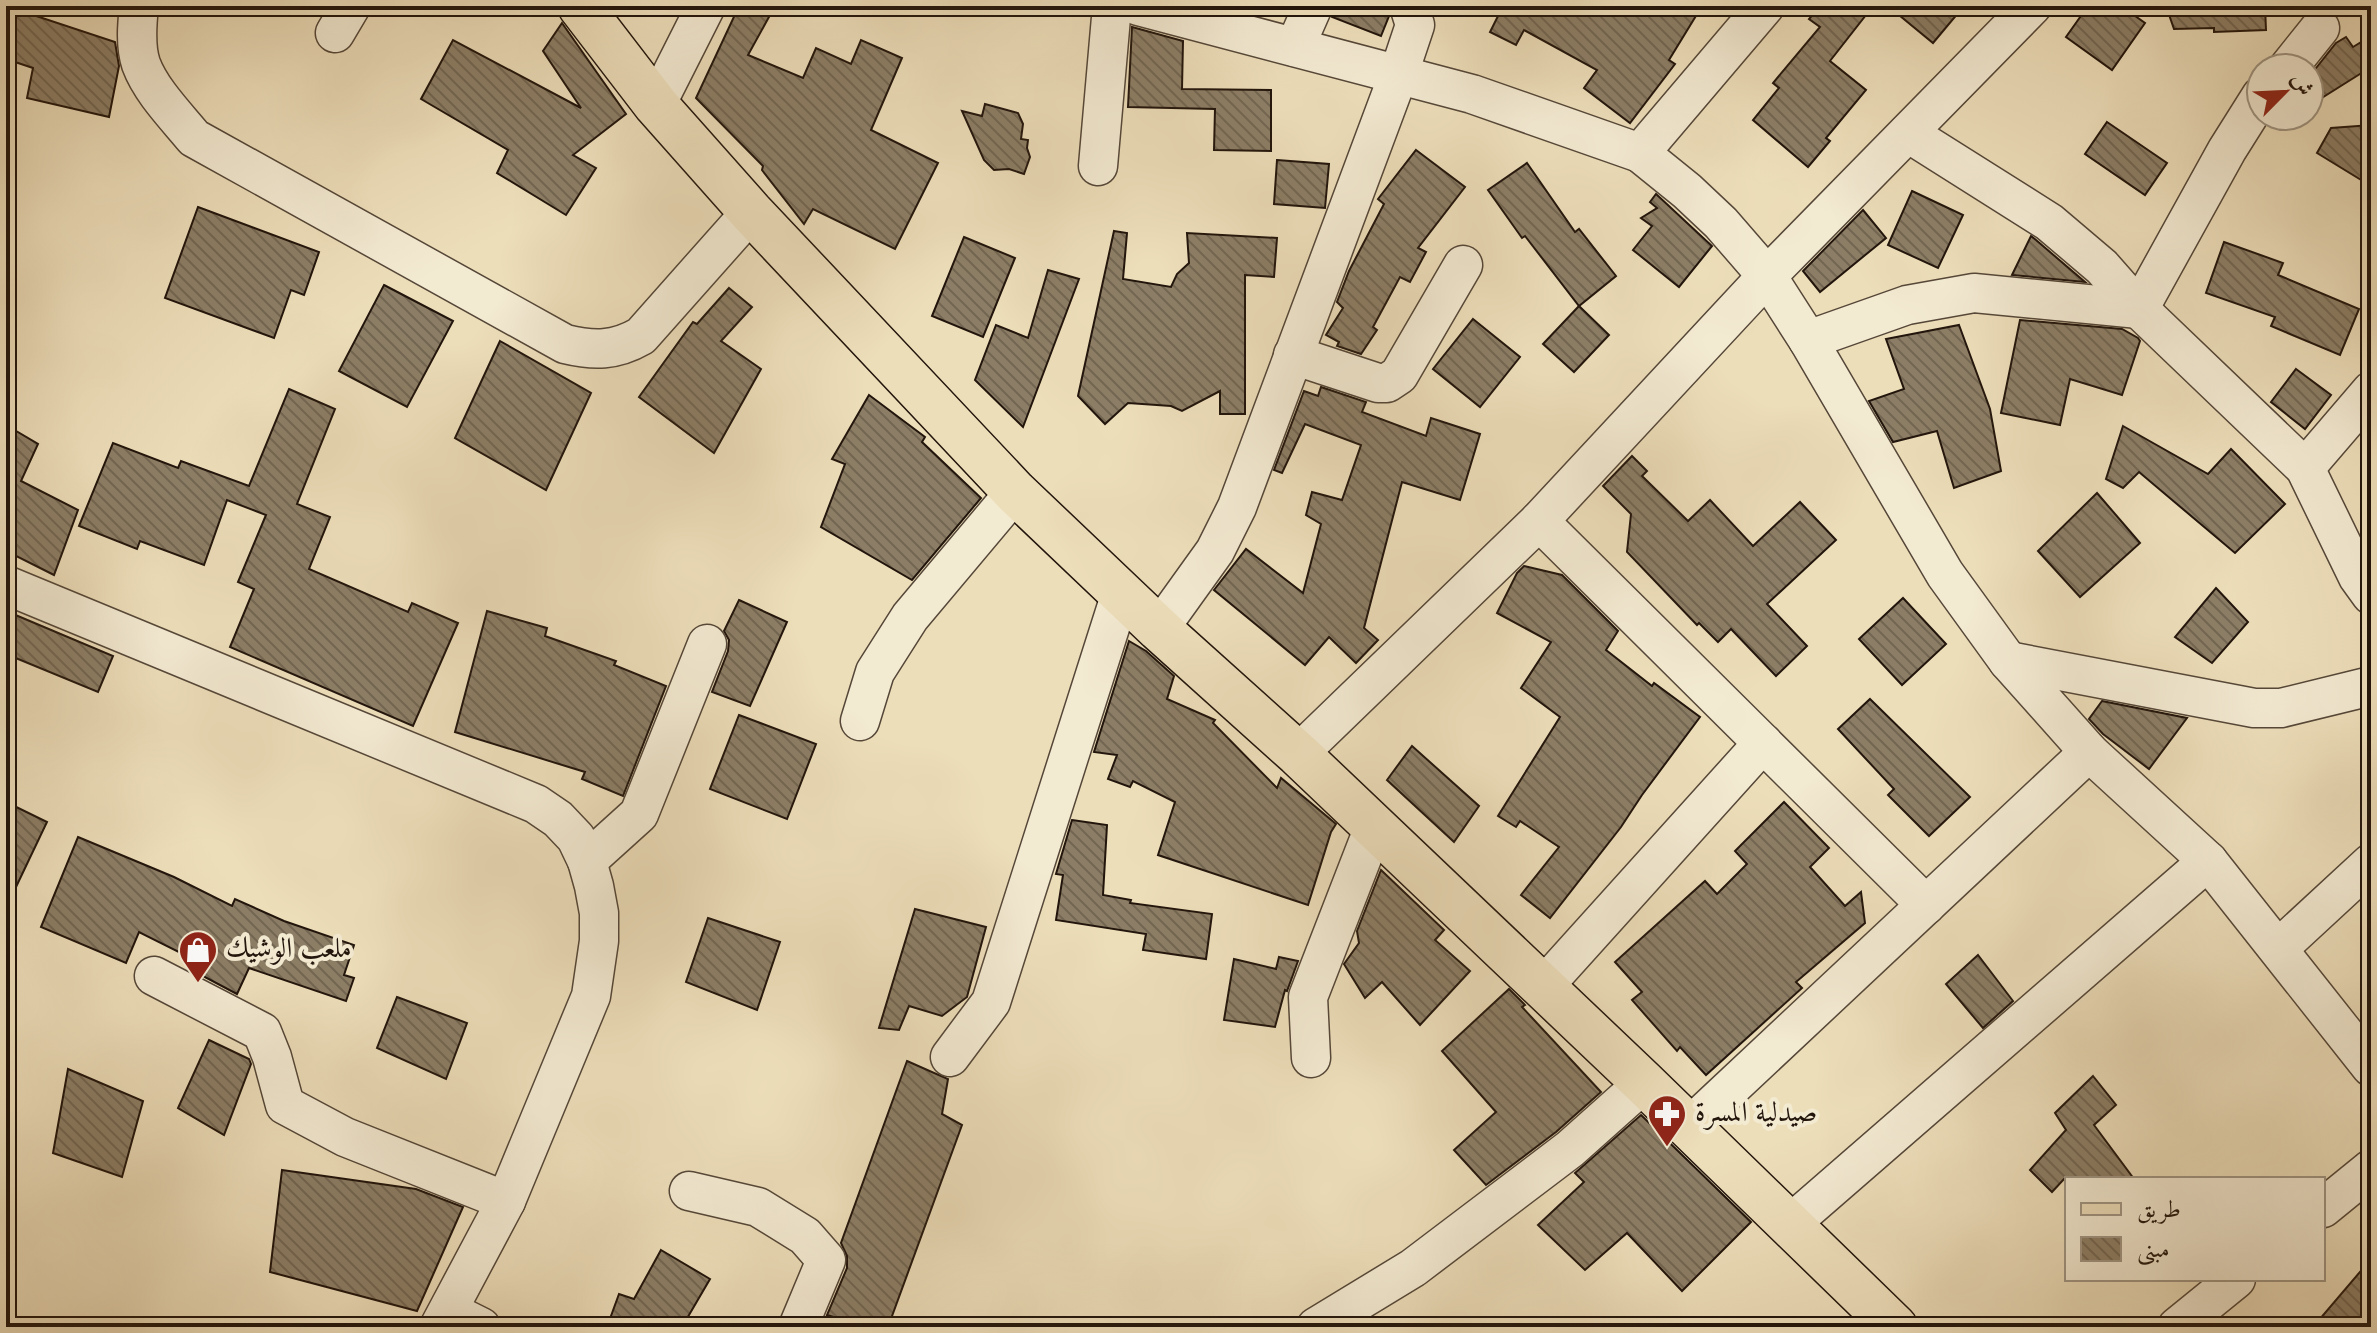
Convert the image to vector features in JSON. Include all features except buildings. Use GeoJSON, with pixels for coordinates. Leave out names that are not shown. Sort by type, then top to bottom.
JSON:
{"type":"FeatureCollection","features":[{"type":"Feature","properties":{"kind":"main road"},"geometry":{"type":"LineString","coordinates":[[580,6],[656,105],[751,212],[1015,492],[1159,629],[1298,754],[1895,1327]]}},
{"type":"Feature","properties":{"kind":"street"},"geometry":{"type":"LineString","coordinates":[[139,6],[137,28],[141,63],[155,87],[194,138],[565,344],[594,351],[624,346],[641,336],[751,212]]}},
{"type":"Feature","properties":{"kind":"street"},"geometry":{"type":"LineString","coordinates":[[656,105],[706,6]]}},
{"type":"Feature","properties":{"kind":"street"},"geometry":{"type":"LineString","coordinates":[[1098,166],[1112,6]]}},
{"type":"Feature","properties":{"kind":"street"},"geometry":{"type":"LineString","coordinates":[[1138,6],[1472,94],[1640,153],[1699,202],[1767,276],[1945,574],[2008,661],[2089,752],[2208,861],[2371,1067]]}},
{"type":"Feature","properties":{"kind":"street"},"geometry":{"type":"LineString","coordinates":[[1295,47],[1313,6]]}},
{"type":"Feature","properties":{"kind":"street"},"geometry":{"type":"LineString","coordinates":[[1159,629],[1215,551],[1237,507],[1398,76],[1415,25],[1409,6]]}},
{"type":"Feature","properties":{"kind":"street"},"geometry":{"type":"LineString","coordinates":[[1640,153],[1765,6]]}},
{"type":"Feature","properties":{"kind":"street"},"geometry":{"type":"LineString","coordinates":[[1298,754],[1539,521],[1767,276],[2032,6]]}},
{"type":"Feature","properties":{"kind":"street"},"geometry":{"type":"LineString","coordinates":[[2301,52],[2320,28]]}},
{"type":"Feature","properties":{"kind":"street"},"geometry":{"type":"LineString","coordinates":[[2139,309],[2245,121]]}},
{"type":"Feature","properties":{"kind":"street"},"geometry":{"type":"LineString","coordinates":[[1908,133],[2049,222],[2102,267],[2139,309],[2305,468],[2358,577],[2371,595]]}},
{"type":"Feature","properties":{"kind":"street"},"geometry":{"type":"LineString","coordinates":[[1293,355],[1378,383],[1387,383],[1399,375],[1463,265]]}},
{"type":"Feature","properties":{"kind":"street"},"geometry":{"type":"LineString","coordinates":[[1808,340],[1907,305],[1974,293],[2139,309]]}},
{"type":"Feature","properties":{"kind":"street"},"geometry":{"type":"LineString","coordinates":[[2305,468],[2371,391]]}},
{"type":"Feature","properties":{"kind":"street"},"geometry":{"type":"LineString","coordinates":[[860,721],[875,672],[910,617],[1015,492]]}},
{"type":"Feature","properties":{"kind":"street"},"geometry":{"type":"LineString","coordinates":[[1539,521],[1926,905]]}},
{"type":"Feature","properties":{"kind":"street"},"geometry":{"type":"LineString","coordinates":[[6,585],[536,804],[558,819],[576,838],[587,861],[599,913],[599,941],[591,996],[456,1322]]}},
{"type":"Feature","properties":{"kind":"street"},"geometry":{"type":"LineString","coordinates":[[950,1057],[991,1002],[1121,593]]}},
{"type":"Feature","properties":{"kind":"street"},"geometry":{"type":"LineString","coordinates":[[587,861],[639,814],[707,644]]}},
{"type":"Feature","properties":{"kind":"street"},"geometry":{"type":"LineString","coordinates":[[2008,661],[2254,708],[2281,708],[2371,686]]}},
{"type":"Feature","properties":{"kind":"street"},"geometry":{"type":"LineString","coordinates":[[1543,987],[1763,743]]}},
{"type":"Feature","properties":{"kind":"street"},"geometry":{"type":"LineString","coordinates":[[1689,1127],[2089,752]]}},
{"type":"Feature","properties":{"kind":"street"},"geometry":{"type":"LineString","coordinates":[[1311,1058],[1308,997],[1374,827]]}},
{"type":"Feature","properties":{"kind":"street"},"geometry":{"type":"LineString","coordinates":[[1789,1225],[2208,861]]}},
{"type":"Feature","properties":{"kind":"street"},"geometry":{"type":"LineString","coordinates":[[2279,948],[2371,863]]}},
{"type":"Feature","properties":{"kind":"street"},"geometry":{"type":"LineString","coordinates":[[154,976],[262,1032],[285,1105],[345,1137],[506,1201]]}},
{"type":"Feature","properties":{"kind":"street"},"geometry":{"type":"LineString","coordinates":[[1316,1327],[1413,1268],[1570,1149],[1644,1083]]}},
{"type":"Feature","properties":{"kind":"street"},"geometry":{"type":"LineString","coordinates":[[2325,1206],[2371,1169]]}},
{"type":"Feature","properties":{"kind":"street"},"geometry":{"type":"LineString","coordinates":[[689,1191],[758,1207],[805,1236],[826,1260],[798,1327]]}},
{"type":"Feature","properties":{"kind":"street"},"geometry":{"type":"LineString","coordinates":[[2177,1327],[2234,1281]]}},
{"type":"Feature","properties":{"kind":"place","name":"ملعب الوشيك"},"geometry":{"type":"Point","coordinates":[198,984]}},
{"type":"Feature","properties":{"kind":"place","name":"صيدلية المسرة"},"geometry":{"type":"Point","coordinates":[1667,1148]}}]}
